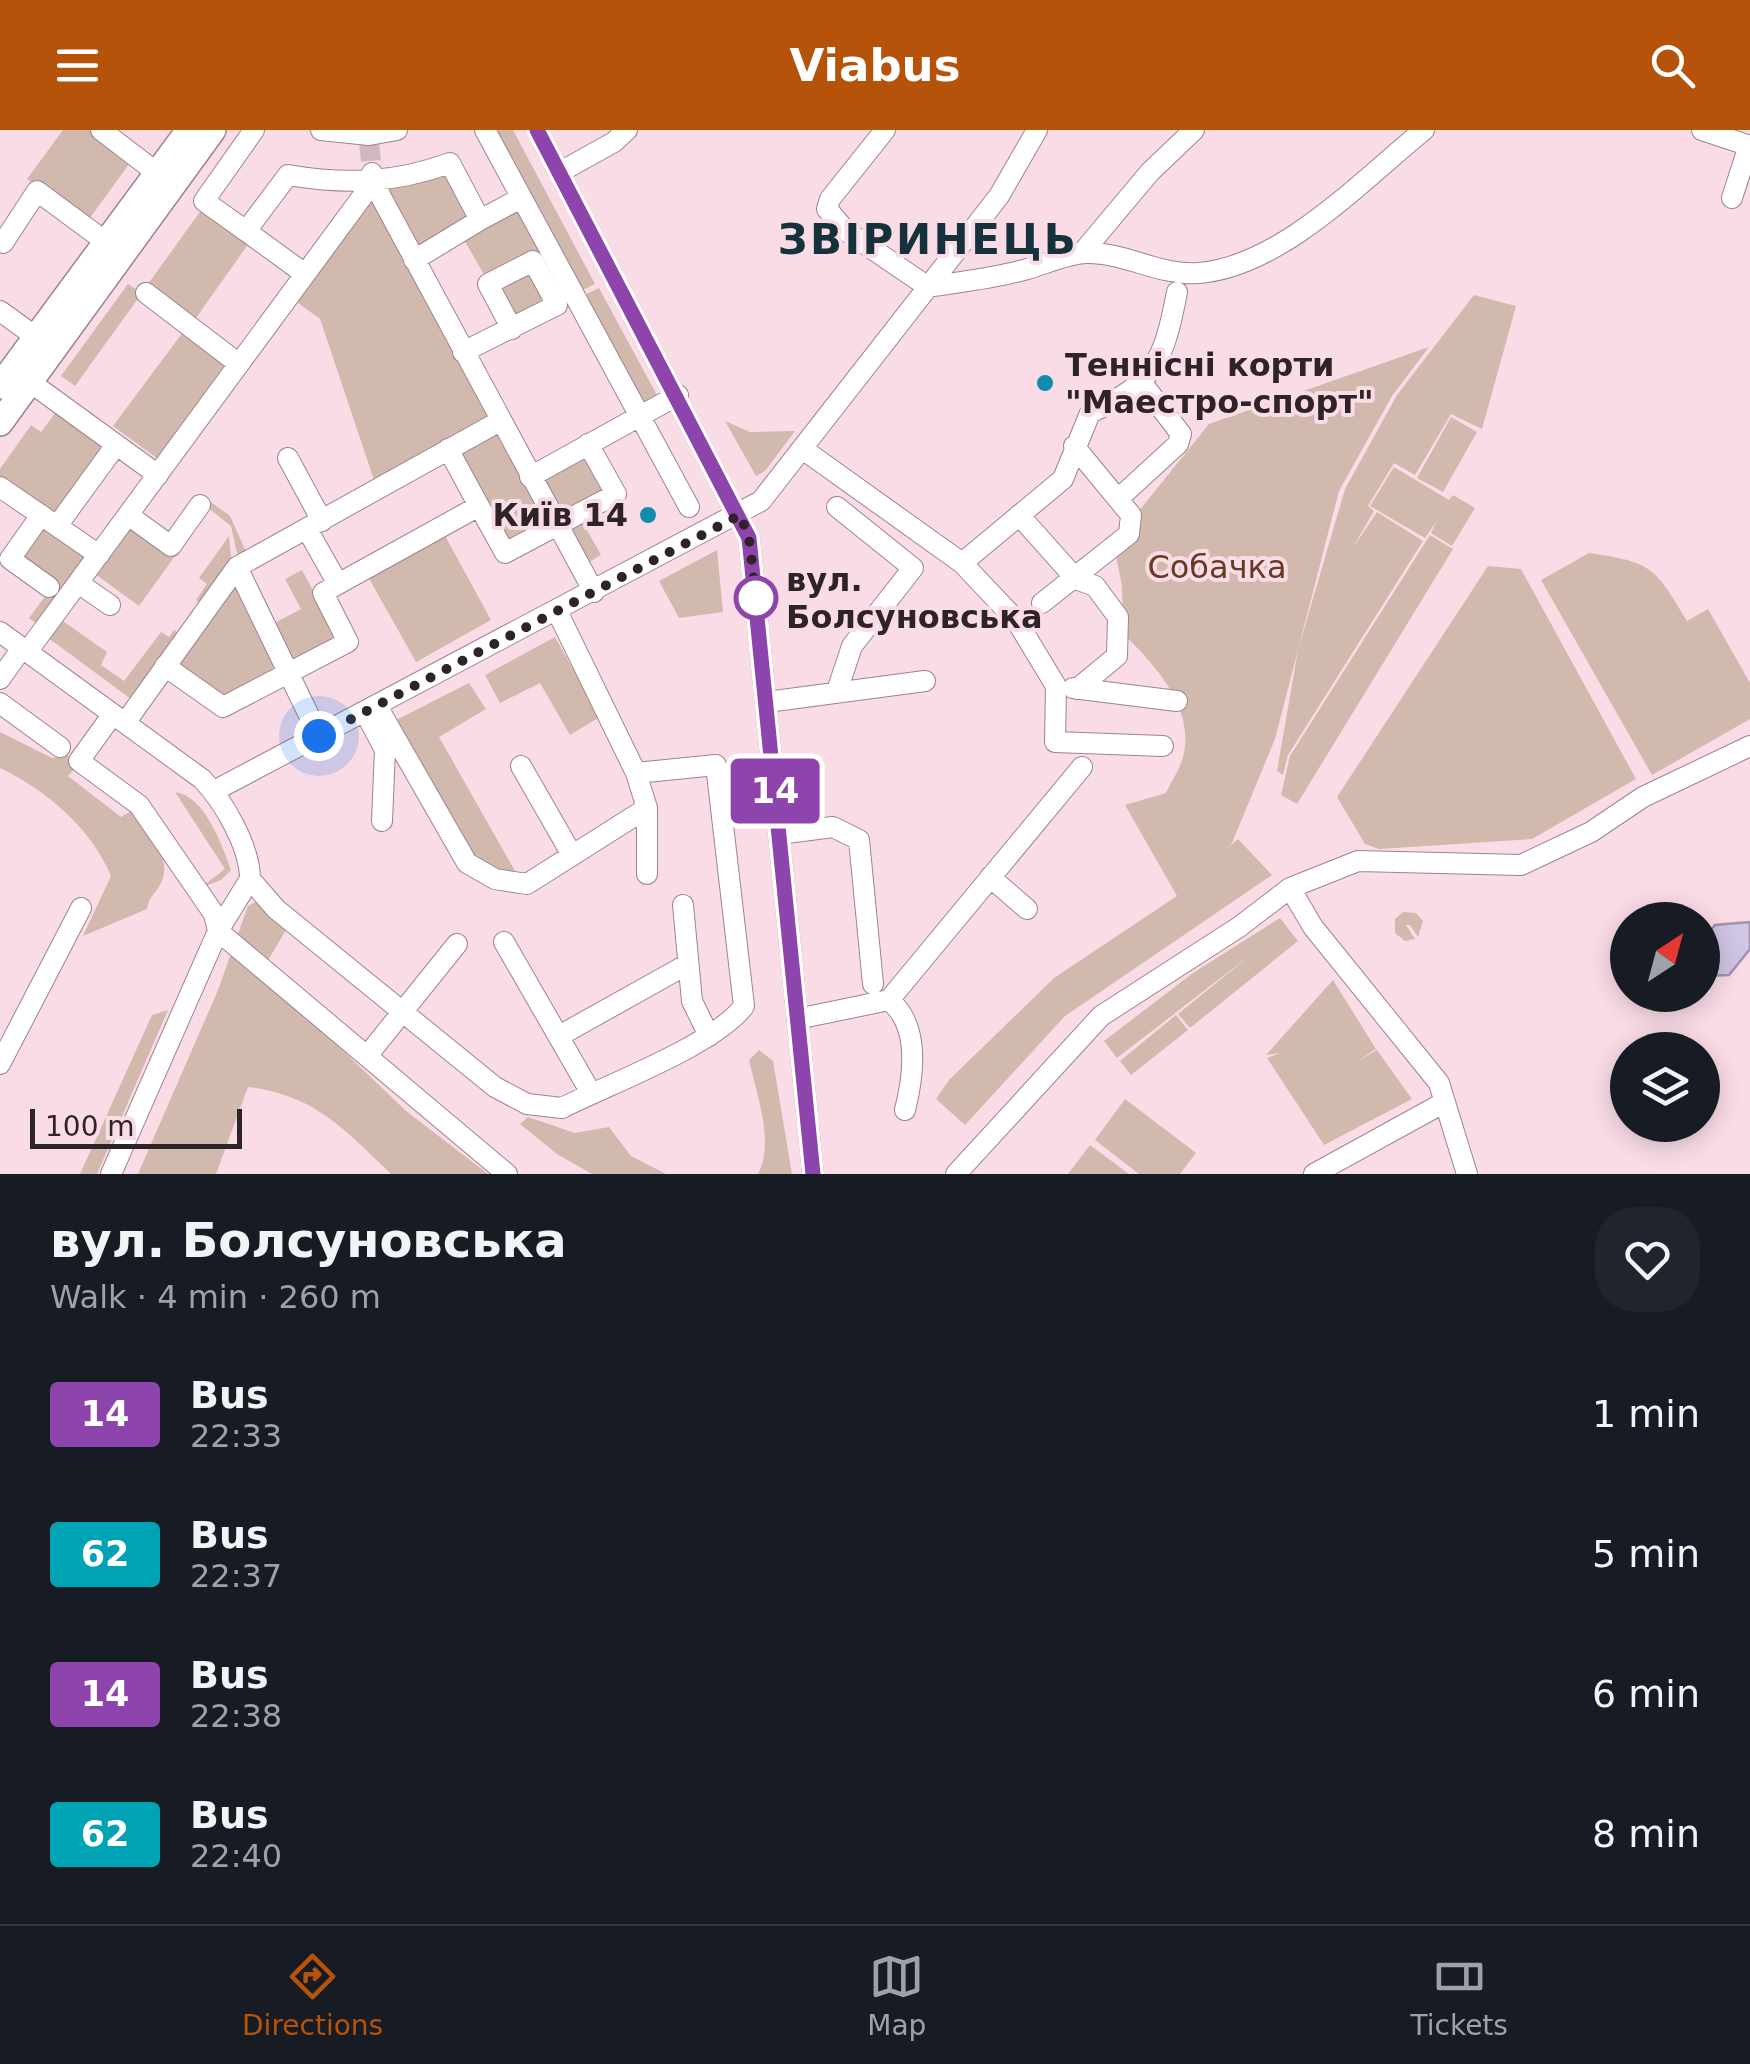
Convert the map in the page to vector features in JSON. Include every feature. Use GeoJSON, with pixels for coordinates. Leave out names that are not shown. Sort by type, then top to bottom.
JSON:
{"type":"FeatureCollection","features":[{"type":"Feature","properties":{"kind":"main road"},"geometry":{"type":"LineString","coordinates":[[0,423],[30,382],[45,343],[106,242],[188,130]]}},
{"type":"Feature","properties":{"kind":"main road"},"geometry":{"type":"LineString","coordinates":[[0,386],[45,343],[213,130]]}},
{"type":"Feature","properties":{"kind":"street"},"geometry":{"type":"LineString","coordinates":[[101,130],[158,172]]}},
{"type":"Feature","properties":{"kind":"street"},"geometry":{"type":"LineString","coordinates":[[254,130],[204,200],[306,274]]}},
{"type":"Feature","properties":{"kind":"street"},"geometry":{"type":"LineString","coordinates":[[321,130],[369,135],[397,130]]}},
{"type":"Feature","properties":{"kind":"street"},"geometry":{"type":"LineString","coordinates":[[485,130],[689,507]]}},
{"type":"Feature","properties":{"kind":"street"},"geometry":{"type":"LineString","coordinates":[[537,130],[740,515],[752,558],[813,1174]]}},
{"type":"Feature","properties":{"kind":"street"},"geometry":{"type":"LineString","coordinates":[[885,130],[830,199],[827,209],[846,232],[928,286],[1017,272],[1082,253],[1106,254],[1174,272],[1200,273],[1234,265],[1302,230],[1424,130]]}},
{"type":"Feature","properties":{"kind":"street"},"geometry":{"type":"LineString","coordinates":[[214,791],[740,515],[771,493],[999,196],[1036,130]]}},
{"type":"Feature","properties":{"kind":"street"},"geometry":{"type":"LineString","coordinates":[[1082,253],[1150,172],[1194,130]]}},
{"type":"Feature","properties":{"kind":"street"},"geometry":{"type":"LineString","coordinates":[[1702,130],[1750,145],[1732,198]]}},
{"type":"Feature","properties":{"kind":"street"},"geometry":{"type":"LineString","coordinates":[[560,172],[614,142],[625,131]]}},
{"type":"Feature","properties":{"kind":"street"},"geometry":{"type":"LineString","coordinates":[[246,231],[288,174],[326,182],[411,177],[450,163],[480,220]]}},
{"type":"Feature","properties":{"kind":"street"},"geometry":{"type":"LineString","coordinates":[[372,178],[594,592]]}},
{"type":"Feature","properties":{"kind":"street"},"geometry":{"type":"LineString","coordinates":[[0,679],[99,555],[372,178]]}},
{"type":"Feature","properties":{"kind":"street"},"geometry":{"type":"LineString","coordinates":[[2,243],[37,191],[106,242]]}},
{"type":"Feature","properties":{"kind":"street"},"geometry":{"type":"LineString","coordinates":[[414,260],[521,198]]}},
{"type":"Feature","properties":{"kind":"street"},"geometry":{"type":"LineString","coordinates":[[962,563],[1063,478],[1090,413],[1142,382],[1162,357],[1176,292]]}},
{"type":"Feature","properties":{"kind":"street"},"geometry":{"type":"LineString","coordinates":[[146,293],[239,364]]}},
{"type":"Feature","properties":{"kind":"street"},"geometry":{"type":"LineString","coordinates":[[0,310],[45,343]]}},
{"type":"Feature","properties":{"kind":"street"},"geometry":{"type":"LineString","coordinates":[[463,352],[512,328]]}},
{"type":"Feature","properties":{"kind":"street"},"geometry":{"type":"LineString","coordinates":[[30,382],[158,475]]}},
{"type":"Feature","properties":{"kind":"street"},"geometry":{"type":"LineString","coordinates":[[1118,499],[1178,444],[1181,434],[1142,382]]}},
{"type":"Feature","properties":{"kind":"street"},"geometry":{"type":"LineString","coordinates":[[530,477],[678,395]]}},
{"type":"Feature","properties":{"kind":"street"},"geometry":{"type":"LineString","coordinates":[[500,421],[237,567],[166,666],[79,761],[139,806],[214,914],[218,930],[507,1174]]}},
{"type":"Feature","properties":{"kind":"street"},"geometry":{"type":"LineString","coordinates":[[49,587],[10,559],[116,444]]}},
{"type":"Feature","properties":{"kind":"street"},"geometry":{"type":"LineString","coordinates":[[448,449],[505,553],[616,494],[588,444]]}},
{"type":"Feature","properties":{"kind":"street"},"geometry":{"type":"LineString","coordinates":[[1042,603],[1129,534],[1131,516],[1074,446]]}},
{"type":"Feature","properties":{"kind":"street"},"geometry":{"type":"LineString","coordinates":[[804,450],[962,563],[1016,620],[1066,687],[1177,701]]}},
{"type":"Feature","properties":{"kind":"street"},"geometry":{"type":"LineString","coordinates":[[288,458],[338,584]]}},
{"type":"Feature","properties":{"kind":"street"},"geometry":{"type":"LineString","coordinates":[[0,487],[99,555]]}},
{"type":"Feature","properties":{"kind":"street"},"geometry":{"type":"LineString","coordinates":[[128,515],[171,546],[200,505]]}},
{"type":"Feature","properties":{"kind":"street"},"geometry":{"type":"LineString","coordinates":[[166,666],[223,708],[289,676],[348,642],[323,593],[479,506]]}},
{"type":"Feature","properties":{"kind":"street"},"geometry":{"type":"LineString","coordinates":[[836,691],[852,646],[913,568],[837,507]]}},
{"type":"Feature","properties":{"kind":"street"},"geometry":{"type":"LineString","coordinates":[[1020,515],[1076,578],[1096,586],[1118,617],[1116,656],[1066,687],[1054,742],[1163,746]]}},
{"type":"Feature","properties":{"kind":"street"},"geometry":{"type":"LineString","coordinates":[[237,567],[319,736]]}},
{"type":"Feature","properties":{"kind":"street"},"geometry":{"type":"LineString","coordinates":[[78,583],[110,604]]}},
{"type":"Feature","properties":{"kind":"street"},"geometry":{"type":"LineString","coordinates":[[557,611],[636,773],[647,808],[647,874]]}},
{"type":"Feature","properties":{"kind":"street"},"geometry":{"type":"LineString","coordinates":[[0,632],[214,791],[250,863],[250,880],[218,930],[111,1174]]}},
{"type":"Feature","properties":{"kind":"street"},"geometry":{"type":"LineString","coordinates":[[767,702],[925,681]]}},
{"type":"Feature","properties":{"kind":"street"},"geometry":{"type":"LineString","coordinates":[[0,703],[60,747]]}},
{"type":"Feature","properties":{"kind":"street"},"geometry":{"type":"LineString","coordinates":[[371,709],[384,750],[382,821]]}},
{"type":"Feature","properties":{"kind":"street"},"geometry":{"type":"LineString","coordinates":[[371,709],[467,863],[495,879],[528,884],[647,808]]}},
{"type":"Feature","properties":{"kind":"street"},"geometry":{"type":"LineString","coordinates":[[956,1174],[1101,1016],[1239,928],[1290,888],[1358,861],[1520,865],[1750,746]]}},
{"type":"Feature","properties":{"kind":"street"},"geometry":{"type":"LineString","coordinates":[[250,880],[276,909],[496,1087],[544,1108],[562,1108],[709,1036],[733,1020],[744,1006],[716,765],[636,773]]}},
{"type":"Feature","properties":{"kind":"street"},"geometry":{"type":"LineString","coordinates":[[521,766],[572,855]]}},
{"type":"Feature","properties":{"kind":"street"},"geometry":{"type":"LineString","coordinates":[[797,1018],[888,1000],[1082,768]]}},
{"type":"Feature","properties":{"kind":"street"},"geometry":{"type":"LineString","coordinates":[[779,834],[833,826],[860,840],[873,984]]}},
{"type":"Feature","properties":{"kind":"street"},"geometry":{"type":"LineString","coordinates":[[990,877],[1027,909]]}},
{"type":"Feature","properties":{"kind":"street"},"geometry":{"type":"LineString","coordinates":[[1290,888],[1313,927],[1428,1068],[1445,1102],[1467,1174]]}},
{"type":"Feature","properties":{"kind":"street"},"geometry":{"type":"LineString","coordinates":[[683,906],[692,1000],[709,1036]]}},
{"type":"Feature","properties":{"kind":"street"},"geometry":{"type":"LineString","coordinates":[[0,1064],[81,908]]}},
{"type":"Feature","properties":{"kind":"street"},"geometry":{"type":"LineString","coordinates":[[504,942],[591,1093]]}},
{"type":"Feature","properties":{"kind":"street"},"geometry":{"type":"LineString","coordinates":[[366,1056],[458,944]]}},
{"type":"Feature","properties":{"kind":"street"},"geometry":{"type":"LineString","coordinates":[[559,1036],[686,965]]}},
{"type":"Feature","properties":{"kind":"street"},"geometry":{"type":"LineString","coordinates":[[888,1000],[908,1022],[911,1085],[905,1110]]}},
{"type":"Feature","properties":{"kind":"street"},"geometry":{"type":"LineString","coordinates":[[1314,1174],[1445,1102]]}},
{"type":"Feature","properties":{"kind":"green space"},"geometry":{"type":"Polygon","coordinates":[[[63,130],[91,130],[132,160],[87,222],[27,179],[63,130]]]}},
{"type":"Feature","properties":{"kind":"green space"},"geometry":{"type":"Polygon","coordinates":[[[491,130],[513,130],[595,284],[513,325],[463,238],[527,199],[491,130]]]}},
{"type":"Feature","properties":{"kind":"green space"},"geometry":{"type":"Polygon","coordinates":[[[449,170],[474,219],[418,254],[381,188],[449,170]]]}},
{"type":"Feature","properties":{"kind":"green space"},"geometry":{"type":"Polygon","coordinates":[[[374,199],[490,417],[375,483],[320,319],[294,300],[374,199]]]}},
{"type":"Feature","properties":{"kind":"green space"},"geometry":{"type":"Polygon","coordinates":[[[202,209],[249,243],[196,318],[148,284],[202,209]]]}},
{"type":"Feature","properties":{"kind":"green space"},"geometry":{"type":"Polygon","coordinates":[[[128,284],[142,293],[75,386],[61,376],[128,284]]]}},
{"type":"Feature","properties":{"kind":"green space"},"geometry":{"type":"Polygon","coordinates":[[[599,288],[659,399],[641,410],[580,297],[599,288]]]}},
{"type":"Feature","properties":{"kind":"green space"},"geometry":{"type":"Polygon","coordinates":[[[1474,295],[1516,306],[1482,429],[1451,414],[1415,475],[1394,463],[1368,506],[1374,511],[1352,549],[1377,512],[1423,541],[1288,755],[1283,775],[1277,771],[1298,650],[1345,489],[1397,395],[1474,295]]]}},
{"type":"Feature","properties":{"kind":"green space"},"geometry":{"type":"Polygon","coordinates":[[[183,332],[228,366],[158,459],[113,426],[183,332]]]}},
{"type":"Feature","properties":{"kind":"green space","name":"Собачка"},"geometry":{"type":"Polygon","coordinates":[[[1429,347],[1392,396],[1339,491],[1275,739],[1232,843],[1225,850],[1238,839],[1272,875],[1065,1016],[965,1125],[936,1099],[949,1080],[1054,978],[1177,896],[1125,805],[1166,793],[1182,762],[1185,739],[1170,688],[1123,634],[1122,586],[1115,551],[1134,517],[1209,424],[1429,347]]]}},
{"type":"Feature","properties":{"kind":"green space"},"geometry":{"type":"Polygon","coordinates":[[[59,408],[111,446],[57,521],[0,480],[0,469],[31,425],[41,432],[59,408]]]}},
{"type":"Feature","properties":{"kind":"green space"},"geometry":{"type":"Polygon","coordinates":[[[1451,417],[1477,432],[1443,492],[1417,478],[1451,417]]]}},
{"type":"Feature","properties":{"kind":"green space"},"geometry":{"type":"Polygon","coordinates":[[[725,421],[750,432],[795,431],[765,471],[756,476],[725,421]]]}},
{"type":"Feature","properties":{"kind":"green space"},"geometry":{"type":"Polygon","coordinates":[[[497,429],[526,484],[586,453],[608,492],[575,509],[601,555],[584,565],[557,519],[508,542],[458,454],[497,429]]]}},
{"type":"Feature","properties":{"kind":"green space"},"geometry":{"type":"Polygon","coordinates":[[[1394,467],[1449,500],[1453,495],[1475,508],[1452,546],[1431,533],[1436,522],[1425,538],[1370,506],[1394,467]]]}},
{"type":"Feature","properties":{"kind":"green space"},"geometry":{"type":"Polygon","coordinates":[[[204,497],[230,516],[248,556],[239,562],[231,526],[202,503],[204,497]]]}},
{"type":"Feature","properties":{"kind":"green space"},"geometry":{"type":"Polygon","coordinates":[[[46,523],[94,556],[42,627],[29,618],[52,587],[19,561],[46,523]]]}},
{"type":"Feature","properties":{"kind":"green space"},"geometry":{"type":"Polygon","coordinates":[[[130,524],[175,556],[139,606],[94,573],[130,524]]]}},
{"type":"Feature","properties":{"kind":"green space"},"geometry":{"type":"Polygon","coordinates":[[[443,532],[491,620],[416,662],[367,575],[443,532]]]}},
{"type":"Feature","properties":{"kind":"green space"},"geometry":{"type":"Polygon","coordinates":[[[1430,535],[1453,549],[1297,804],[1281,795],[1290,756],[1430,535]]]}},
{"type":"Feature","properties":{"kind":"green space"},"geometry":{"type":"Polygon","coordinates":[[[229,536],[232,567],[204,606],[196,600],[207,584],[199,578],[229,536]]]}},
{"type":"Feature","properties":{"kind":"green space"},"geometry":{"type":"Polygon","coordinates":[[[717,550],[723,612],[679,618],[659,581],[717,550]]]}},
{"type":"Feature","properties":{"kind":"green space"},"geometry":{"type":"Polygon","coordinates":[[[1589,553],[1626,560],[1650,570],[1687,621],[1708,609],[1750,683],[1750,719],[1652,775],[1541,580],[1589,553]]]}},
{"type":"Feature","properties":{"kind":"green space"},"geometry":{"type":"Polygon","coordinates":[[[1488,566],[1521,569],[1636,779],[1532,839],[1379,849],[1365,844],[1337,797],[1488,566]]]}},
{"type":"Feature","properties":{"kind":"green space"},"geometry":{"type":"Polygon","coordinates":[[[302,570],[339,639],[290,665],[269,626],[301,609],[285,579],[302,570]]]}},
{"type":"Feature","properties":{"kind":"green space"},"geometry":{"type":"Polygon","coordinates":[[[237,580],[281,671],[223,702],[175,662],[237,580]]]}},
{"type":"Feature","properties":{"kind":"green space"},"geometry":{"type":"Polygon","coordinates":[[[60,619],[107,652],[101,665],[124,681],[161,632],[169,637],[174,630],[182,636],[135,702],[47,637],[60,619]]]}},
{"type":"Feature","properties":{"kind":"green space"},"geometry":{"type":"Polygon","coordinates":[[[555,637],[600,717],[570,735],[540,683],[500,703],[485,675],[555,637]]]}},
{"type":"Feature","properties":{"kind":"green space"},"geometry":{"type":"Polygon","coordinates":[[[469,683],[486,709],[439,737],[519,878],[500,876],[471,858],[396,720],[469,683]]]}},
{"type":"Feature","properties":{"kind":"green space"},"geometry":{"type":"Polygon","coordinates":[[[0,732],[52,758],[67,755],[77,766],[68,776],[121,817],[134,809],[157,843],[164,862],[162,881],[147,909],[83,936],[111,876],[92,842],[65,812],[34,787],[0,768],[0,732]]]}},
{"type":"Feature","properties":{"kind":"green space"},"geometry":{"type":"Polygon","coordinates":[[[175,792],[195,802],[211,823],[231,870],[221,880],[200,888],[225,869],[175,792]]]}},
{"type":"Feature","properties":{"kind":"green space"},"geometry":{"type":"Polygon","coordinates":[[[255,902],[264,904],[286,930],[261,972],[406,1111],[488,1174],[391,1174],[343,1129],[311,1106],[248,1087],[216,1174],[138,1174],[218,990],[248,906],[255,902]]]}},
{"type":"Feature","properties":{"kind":"green space"},"geometry":{"type":"Polygon","coordinates":[[[1403,912],[1416,913],[1423,921],[1418,937],[1406,925],[1415,939],[1405,941],[1395,933],[1395,919],[1403,912]]]}},
{"type":"Feature","properties":{"kind":"green space"},"geometry":{"type":"Polygon","coordinates":[[[1280,918],[1298,941],[1190,1028],[1178,1014],[1253,953],[1117,1058],[1104,1041],[1193,973],[1280,918]]]}},
{"type":"Feature","properties":{"kind":"green space"},"geometry":{"type":"Polygon","coordinates":[[[1333,980],[1376,1049],[1356,1062],[1377,1050],[1412,1099],[1324,1145],[1267,1058],[1280,1053],[1266,1055],[1333,980]]]}},
{"type":"Feature","properties":{"kind":"green space"},"geometry":{"type":"Polygon","coordinates":[[[168,1010],[97,1174],[80,1174],[152,1015],[168,1010]]]}},
{"type":"Feature","properties":{"kind":"green space"},"geometry":{"type":"Polygon","coordinates":[[[1176,1015],[1188,1030],[1131,1075],[1120,1061],[1176,1015]]]}},
{"type":"Feature","properties":{"kind":"green space"},"geometry":{"type":"Polygon","coordinates":[[[759,1050],[773,1061],[792,1174],[758,1174],[763,1162],[764,1133],[749,1060],[759,1050]]]}},
{"type":"Feature","properties":{"kind":"green space"},"geometry":{"type":"Polygon","coordinates":[[[1125,1099],[1196,1153],[1180,1174],[1139,1174],[1095,1140],[1125,1099]]]}},
{"type":"Feature","properties":{"kind":"green space"},"geometry":{"type":"Polygon","coordinates":[[[528,1117],[575,1133],[609,1127],[631,1156],[666,1174],[592,1174],[557,1154],[520,1124],[528,1117]]]}},
{"type":"Feature","properties":{"kind":"green space"},"geometry":{"type":"Polygon","coordinates":[[[1090,1145],[1129,1174],[1068,1174],[1090,1145]]]}},
{"type":"Feature","properties":{"kind":"shaded area"},"geometry":{"type":"Polygon","coordinates":[[[1750,922],[1750,949],[1729,975],[1720,975],[1720,925],[1750,922]]]}},
{"type":"Feature","properties":{"kind":"tunnel"},"geometry":{"type":"LineString","coordinates":[[369,141],[372,173]]}},
{"type":"Feature","properties":{"kind":"bus line","name":"14"},"geometry":{"type":"LineString","coordinates":[[537,130],[749,538],[813,1174]]}},
{"type":"Feature","properties":{"kind":"place","name":"Теннісні корти \"Маестро-спорт\""},"geometry":{"type":"Point","coordinates":[1045,383]}},
{"type":"Feature","properties":{"kind":"place","name":"Київ 14"},"geometry":{"type":"Point","coordinates":[648,515]}},
{"type":"Feature","properties":{"kind":"place","name":"вул. Болсуновська"},"geometry":{"type":"Point","coordinates":[756,598]}},
{"type":"Feature","properties":{"kind":"district","name":"ЗВІРИНЕЦЬ"},"geometry":{"type":"Point","coordinates":[928,239]}},
{"type":"Feature","properties":{"kind":"route"},"geometry":{"type":"LineString","coordinates":[[319,736],[740,515],[749,538],[756,598]]}}]}
